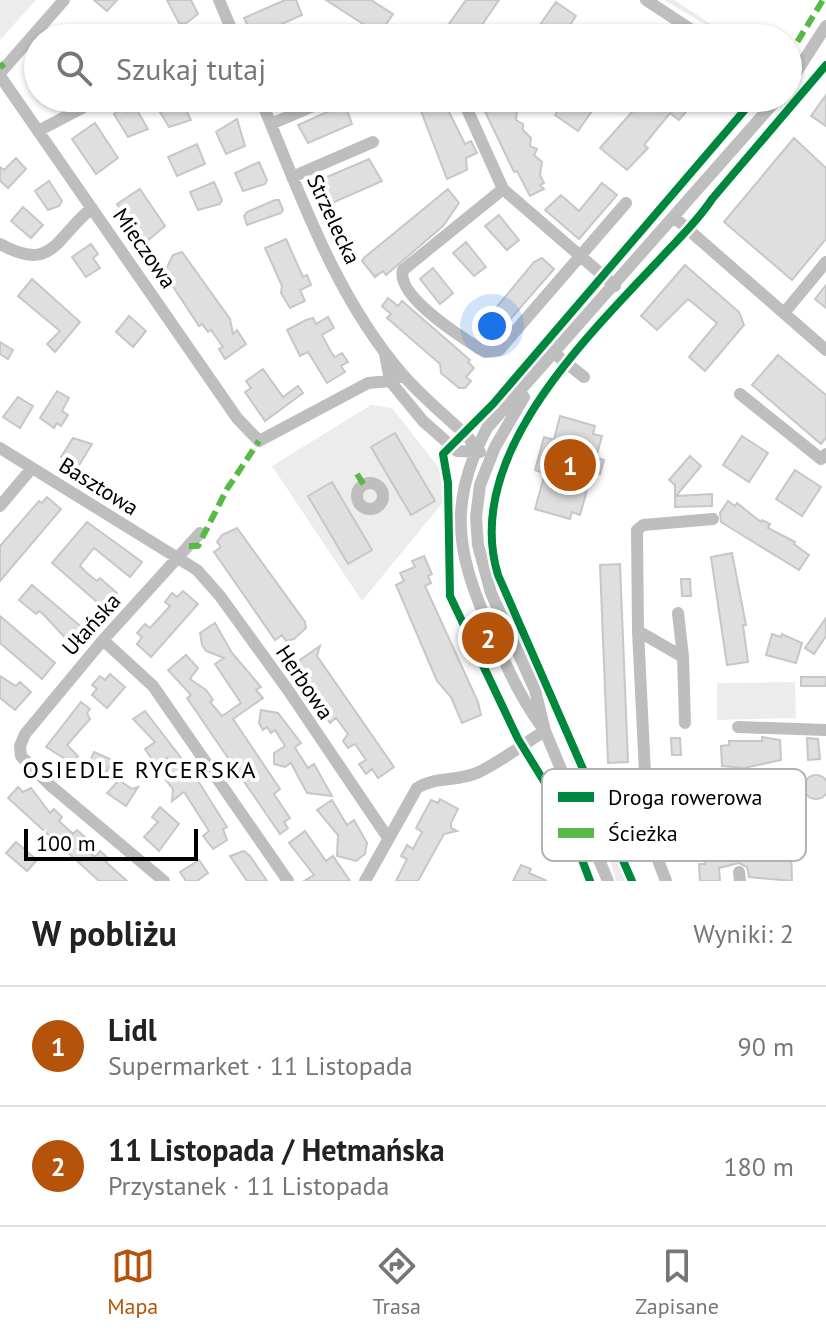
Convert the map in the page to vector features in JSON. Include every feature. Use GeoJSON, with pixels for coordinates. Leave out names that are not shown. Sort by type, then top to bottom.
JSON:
{"type":"FeatureCollection","features":[{"type":"Feature","properties":{"kind":"street"},"geometry":{"type":"LineString","coordinates":[[43,24],[64,0]]}},
{"type":"Feature","properties":{"kind":"street"},"geometry":{"type":"LineString","coordinates":[[219,0],[229,24]]}},
{"type":"Feature","properties":{"kind":"street"},"geometry":{"type":"LineString","coordinates":[[646,0],[683,24]]}},
{"type":"Feature","properties":{"kind":"street"},"geometry":{"type":"LineString","coordinates":[[802,63],[826,26]]}},
{"type":"Feature","properties":{"kind":"street"},"geometry":{"type":"LineString","coordinates":[[0,74],[24,46]]}},
{"type":"Feature","properties":{"kind":"street","name":"Mieczowa"},"geometry":{"type":"LineString","coordinates":[[0,74],[24,108]]}},
{"type":"Feature","properties":{"kind":"street","name":"Mieczowa"},"geometry":{"type":"LineString","coordinates":[[27,112],[237,418],[259,441],[368,383],[390,381]]}},
{"type":"Feature","properties":{"kind":"street"},"geometry":{"type":"LineString","coordinates":[[40,130],[74,112]]}},
{"type":"Feature","properties":{"kind":"street","name":"Strzelecka"},"geometry":{"type":"LineString","coordinates":[[266,112],[324,249],[356,309],[403,375],[469,438],[476,450]]}},
{"type":"Feature","properties":{"kind":"street"},"geometry":{"type":"LineString","coordinates":[[271,124],[299,112]]}},
{"type":"Feature","properties":{"kind":"street"},"geometry":{"type":"LineString","coordinates":[[468,112],[503,189],[615,286]]}},
{"type":"Feature","properties":{"kind":"street"},"geometry":{"type":"LineString","coordinates":[[464,480],[489,426],[766,112]]}},
{"type":"Feature","properties":{"kind":"street"},"geometry":{"type":"LineString","coordinates":[[292,177],[373,142]]}},
{"type":"Feature","properties":{"kind":"street"},"geometry":{"type":"LineString","coordinates":[[503,189],[403,270],[401,283],[449,329],[485,352],[499,350],[626,203]]}},
{"type":"Feature","properties":{"kind":"street"},"geometry":{"type":"LineString","coordinates":[[0,244],[36,258],[92,208]]}},
{"type":"Feature","properties":{"kind":"street"},"geometry":{"type":"LineString","coordinates":[[675,218],[826,350]]}},
{"type":"Feature","properties":{"kind":"street"},"geometry":{"type":"LineString","coordinates":[[784,313],[826,262]]}},
{"type":"Feature","properties":{"kind":"street","name":"Strzelecka"},"geometry":{"type":"LineString","coordinates":[[385,350],[390,381]]}},
{"type":"Feature","properties":{"kind":"street"},"geometry":{"type":"LineString","coordinates":[[555,354],[584,377]]}},
{"type":"Feature","properties":{"kind":"street"},"geometry":{"type":"LineString","coordinates":[[403,375],[390,381],[460,459],[464,480],[461,529],[469,578],[525,706],[545,731]]}},
{"type":"Feature","properties":{"kind":"street"},"geometry":{"type":"LineString","coordinates":[[535,377],[491,457],[477,500],[478,545],[491,593],[535,690],[545,731],[561,769]]}},
{"type":"Feature","properties":{"kind":"street"},"geometry":{"type":"LineString","coordinates":[[740,394],[821,459],[826,454]]}},
{"type":"Feature","properties":{"kind":"street"},"geometry":{"type":"LineString","coordinates":[[455,425],[489,426]]}},
{"type":"Feature","properties":{"kind":"street","name":"Strzelecka"},"geometry":{"type":"LineString","coordinates":[[449,447],[461,452],[476,450],[491,457]]}},
{"type":"Feature","properties":{"kind":"street","name":"Basztowa"},"geometry":{"type":"LineString","coordinates":[[0,448],[178,558]]}},
{"type":"Feature","properties":{"kind":"street"},"geometry":{"type":"LineString","coordinates":[[0,506],[32,468]]}},
{"type":"Feature","properties":{"kind":"street"},"geometry":{"type":"LineString","coordinates":[[645,769],[637,530],[643,525],[713,519]]}},
{"type":"Feature","properties":{"kind":"street","name":"Ułańska"},"geometry":{"type":"LineString","coordinates":[[164,881],[51,786],[21,756],[20,746],[25,734],[103,640],[200,533]]}},
{"type":"Feature","properties":{"kind":"street","name":"Herbowa"},"geometry":{"type":"LineString","coordinates":[[178,558],[197,570],[220,596],[388,838]]}},
{"type":"Feature","properties":{"kind":"street"},"geometry":{"type":"LineString","coordinates":[[678,613],[685,723]]}},
{"type":"Feature","properties":{"kind":"street"},"geometry":{"type":"LineString","coordinates":[[638,631],[683,657]]}},
{"type":"Feature","properties":{"kind":"street"},"geometry":{"type":"LineString","coordinates":[[103,640],[153,686],[288,881]]}},
{"type":"Feature","properties":{"kind":"street"},"geometry":{"type":"LineString","coordinates":[[738,727],[826,730]]}},
{"type":"Feature","properties":{"kind":"street"},"geometry":{"type":"LineString","coordinates":[[365,881],[417,788],[430,780],[458,779],[480,772],[545,731]]}},
{"type":"Feature","properties":{"kind":"street"},"geometry":{"type":"LineString","coordinates":[[600,861],[608,881]]}},
{"type":"Feature","properties":{"kind":"street"},"geometry":{"type":"LineString","coordinates":[[658,861],[666,881]]}},
{"type":"Feature","properties":{"kind":"shaded area"},"geometry":{"type":"Polygon","coordinates":[[[0,0],[36,0],[0,40],[0,0]]]}},
{"type":"Feature","properties":{"kind":"shaded area"},"geometry":{"type":"Polygon","coordinates":[[[664,0],[674,0],[711,24],[705,24],[664,0]]]}},
{"type":"Feature","properties":{"kind":"shaded area"},"geometry":{"type":"Polygon","coordinates":[[[371,405],[392,408],[440,469],[444,501],[362,601],[272,466],[371,405]]]}},
{"type":"Feature","properties":{"kind":"shaded area"},"geometry":{"type":"Polygon","coordinates":[[[795,682],[796,718],[717,720],[717,683],[795,682]]]}},
{"type":"Feature","properties":{"kind":"shaded area"},"geometry":{"type":"Polygon","coordinates":[[[570,759],[576,759],[580,769],[575,769],[570,759]]]}},
{"type":"Feature","properties":{"kind":"shaded area"},"geometry":{"type":"Polygon","coordinates":[[[610,861],[619,861],[628,881],[616,881],[610,861]]]}},
{"type":"Feature","properties":{"kind":"building"},"geometry":{"type":"Polygon","coordinates":[[[94,0],[117,0],[107,11],[94,0]]]}},
{"type":"Feature","properties":{"kind":"building"},"geometry":{"type":"Polygon","coordinates":[[[167,0],[191,0],[198,14],[185,24],[179,23],[167,0]]]}},
{"type":"Feature","properties":{"kind":"building"},"geometry":{"type":"Polygon","coordinates":[[[285,0],[296,0],[302,15],[282,24],[247,24],[244,18],[285,0]]]}},
{"type":"Feature","properties":{"kind":"building"},"geometry":{"type":"Polygon","coordinates":[[[326,0],[371,0],[393,14],[386,24],[363,24],[326,0]]]}},
{"type":"Feature","properties":{"kind":"building"},"geometry":{"type":"Polygon","coordinates":[[[466,0],[499,0],[483,24],[449,24],[466,0]]]}},
{"type":"Feature","properties":{"kind":"building"},"geometry":{"type":"Polygon","coordinates":[[[556,2],[576,16],[571,24],[541,24],[556,2]]]}},
{"type":"Feature","properties":{"kind":"building"},"geometry":{"type":"Polygon","coordinates":[[[826,95],[826,126],[811,116],[826,95]]]}},
{"type":"Feature","properties":{"kind":"building"},"geometry":{"type":"Polygon","coordinates":[[[138,112],[148,129],[128,137],[114,114],[138,112]]]}},
{"type":"Feature","properties":{"kind":"building"},"geometry":{"type":"Polygon","coordinates":[[[160,112],[187,112],[191,120],[169,127],[160,112]]]}},
{"type":"Feature","properties":{"kind":"building"},"geometry":{"type":"Polygon","coordinates":[[[327,112],[348,112],[352,124],[308,143],[298,125],[327,112]]]}},
{"type":"Feature","properties":{"kind":"building"},"geometry":{"type":"Polygon","coordinates":[[[421,112],[449,112],[465,144],[471,141],[477,153],[466,158],[467,170],[447,179],[421,112]]]}},
{"type":"Feature","properties":{"kind":"building"},"geometry":{"type":"Polygon","coordinates":[[[485,112],[517,112],[516,120],[523,124],[523,130],[531,138],[530,146],[537,149],[534,155],[542,162],[540,175],[544,183],[540,185],[544,189],[530,196],[517,171],[514,172],[485,112]]]}},
{"type":"Feature","properties":{"kind":"building"},"geometry":{"type":"Polygon","coordinates":[[[557,112],[591,112],[578,131],[555,115],[557,112]]]}},
{"type":"Feature","properties":{"kind":"building"},"geometry":{"type":"Polygon","coordinates":[[[632,112],[686,112],[679,120],[670,113],[644,145],[648,148],[627,170],[600,148],[632,112]]]}},
{"type":"Feature","properties":{"kind":"building"},"geometry":{"type":"Polygon","coordinates":[[[237,119],[245,146],[226,154],[216,132],[237,119]]]}},
{"type":"Feature","properties":{"kind":"building"},"geometry":{"type":"Polygon","coordinates":[[[95,123],[118,158],[96,174],[72,139],[95,123]]]}},
{"type":"Feature","properties":{"kind":"building"},"geometry":{"type":"Polygon","coordinates":[[[794,138],[826,168],[826,239],[792,280],[724,222],[794,138]]]}},
{"type":"Feature","properties":{"kind":"building"},"geometry":{"type":"Polygon","coordinates":[[[197,144],[205,164],[177,176],[168,157],[197,144]]]}},
{"type":"Feature","properties":{"kind":"building"},"geometry":{"type":"Polygon","coordinates":[[[16,158],[26,169],[8,188],[0,181],[0,167],[4,170],[16,158]]]}},
{"type":"Feature","properties":{"kind":"building"},"geometry":{"type":"Polygon","coordinates":[[[369,159],[382,181],[330,204],[322,179],[369,159]]]}},
{"type":"Feature","properties":{"kind":"building"},"geometry":{"type":"Polygon","coordinates":[[[259,162],[267,180],[265,184],[243,191],[235,173],[259,162]]]}},
{"type":"Feature","properties":{"kind":"building"},"geometry":{"type":"Polygon","coordinates":[[[49,181],[62,201],[59,206],[48,210],[35,191],[49,181]]]}},
{"type":"Feature","properties":{"kind":"building"},"geometry":{"type":"Polygon","coordinates":[[[214,182],[222,200],[220,204],[198,210],[190,192],[214,182]]]}},
{"type":"Feature","properties":{"kind":"building"},"geometry":{"type":"Polygon","coordinates":[[[602,183],[617,195],[579,239],[545,210],[561,195],[579,211],[602,183]]]}},
{"type":"Feature","properties":{"kind":"building"},"geometry":{"type":"Polygon","coordinates":[[[140,189],[165,226],[146,242],[117,204],[140,189]]]}},
{"type":"Feature","properties":{"kind":"building"},"geometry":{"type":"Polygon","coordinates":[[[448,189],[459,203],[443,226],[386,275],[383,271],[375,277],[362,261],[365,257],[448,189]]]}},
{"type":"Feature","properties":{"kind":"building"},"geometry":{"type":"Polygon","coordinates":[[[279,200],[283,210],[281,213],[247,225],[244,216],[247,212],[279,200]]]}},
{"type":"Feature","properties":{"kind":"building"},"geometry":{"type":"Polygon","coordinates":[[[23,207],[43,225],[31,238],[11,221],[23,207]]]}},
{"type":"Feature","properties":{"kind":"building"},"geometry":{"type":"Polygon","coordinates":[[[499,215],[519,240],[507,250],[485,226],[499,215]]]}},
{"type":"Feature","properties":{"kind":"building"},"geometry":{"type":"Polygon","coordinates":[[[286,239],[303,277],[307,275],[311,285],[300,290],[305,301],[290,308],[281,293],[282,286],[265,248],[286,239]]]}},
{"type":"Feature","properties":{"kind":"building"},"geometry":{"type":"Polygon","coordinates":[[[466,242],[486,267],[474,276],[453,253],[466,242]]]}},
{"type":"Feature","properties":{"kind":"building"},"geometry":{"type":"Polygon","coordinates":[[[91,244],[98,254],[93,258],[100,268],[86,277],[72,257],[91,244]]]}},
{"type":"Feature","properties":{"kind":"building"},"geometry":{"type":"Polygon","coordinates":[[[182,252],[230,319],[233,334],[237,330],[246,344],[225,359],[219,349],[223,347],[211,330],[208,332],[202,324],[199,326],[164,273],[173,255],[182,252]]]}},
{"type":"Feature","properties":{"kind":"building"},"geometry":{"type":"Polygon","coordinates":[[[542,258],[554,269],[492,340],[480,330],[481,326],[534,262],[542,258]]]}},
{"type":"Feature","properties":{"kind":"building"},"geometry":{"type":"Polygon","coordinates":[[[685,265],[739,312],[744,325],[705,371],[689,357],[717,323],[688,299],[657,330],[641,316],[685,265]]]}},
{"type":"Feature","properties":{"kind":"building"},"geometry":{"type":"Polygon","coordinates":[[[433,268],[453,293],[440,304],[420,279],[433,268]]]}},
{"type":"Feature","properties":{"kind":"building"},"geometry":{"type":"Polygon","coordinates":[[[32,279],[80,322],[55,352],[47,344],[60,331],[18,296],[32,279]]]}},
{"type":"Feature","properties":{"kind":"building"},"geometry":{"type":"Polygon","coordinates":[[[826,285],[826,308],[815,299],[826,285]]]}},
{"type":"Feature","properties":{"kind":"building"},"geometry":{"type":"Polygon","coordinates":[[[388,298],[398,306],[402,301],[470,360],[468,362],[474,368],[466,377],[471,381],[465,388],[459,388],[441,373],[440,364],[387,318],[391,314],[382,306],[388,298]]]}},
{"type":"Feature","properties":{"kind":"building"},"geometry":{"type":"Polygon","coordinates":[[[129,316],[146,331],[133,347],[116,332],[129,316]]]}},
{"type":"Feature","properties":{"kind":"building"},"geometry":{"type":"Polygon","coordinates":[[[328,317],[334,328],[322,335],[335,357],[342,353],[348,362],[341,366],[345,372],[327,383],[308,352],[300,356],[287,330],[306,320],[313,318],[316,324],[328,317]]]}},
{"type":"Feature","properties":{"kind":"building"},"geometry":{"type":"Polygon","coordinates":[[[0,342],[13,350],[8,359],[0,354],[0,342]]]}},
{"type":"Feature","properties":{"kind":"building"},"geometry":{"type":"Polygon","coordinates":[[[778,355],[826,395],[826,438],[821,444],[752,385],[778,355]]]}},
{"type":"Feature","properties":{"kind":"building"},"geometry":{"type":"Polygon","coordinates":[[[263,369],[283,397],[298,386],[303,393],[265,421],[245,392],[251,388],[246,381],[263,369]]]}},
{"type":"Feature","properties":{"kind":"building"},"geometry":{"type":"Polygon","coordinates":[[[57,391],[69,398],[62,411],[68,415],[61,426],[57,423],[54,428],[40,418],[57,391]]]}},
{"type":"Feature","properties":{"kind":"building"},"geometry":{"type":"Polygon","coordinates":[[[18,397],[33,406],[20,428],[3,417],[18,397]]]}},
{"type":"Feature","properties":{"kind":"building"},"geometry":{"type":"Polygon","coordinates":[[[560,416],[595,426],[593,434],[602,436],[596,458],[604,460],[600,474],[592,472],[580,515],[572,512],[570,519],[535,509],[545,473],[535,470],[544,437],[554,440],[560,416]]]}},
{"type":"Feature","properties":{"kind":"building"},"geometry":{"type":"Polygon","coordinates":[[[395,433],[435,501],[411,515],[371,447],[395,433]]]}},
{"type":"Feature","properties":{"kind":"building"},"geometry":{"type":"Polygon","coordinates":[[[742,436],[768,453],[749,482],[723,465],[742,436]]]}},
{"type":"Feature","properties":{"kind":"building"},"geometry":{"type":"Polygon","coordinates":[[[73,438],[92,444],[78,467],[61,457],[73,438]]]}},
{"type":"Feature","properties":{"kind":"building"},"geometry":{"type":"Polygon","coordinates":[[[690,456],[701,466],[676,496],[712,494],[712,506],[675,507],[675,485],[669,480],[690,456]]]}},
{"type":"Feature","properties":{"kind":"building"},"geometry":{"type":"Polygon","coordinates":[[[795,470],[821,487],[802,516],[776,499],[795,470]]]}},
{"type":"Feature","properties":{"kind":"building"},"geometry":{"type":"Polygon","coordinates":[[[332,482],[372,550],[348,564],[308,496],[332,482]]]}},
{"type":"Feature","properties":{"kind":"building"},"geometry":{"type":"Polygon","coordinates":[[[47,497],[61,509],[0,581],[0,546],[39,501],[42,503],[47,497]]]}},
{"type":"Feature","properties":{"kind":"building"},"geometry":{"type":"Polygon","coordinates":[[[728,501],[735,506],[737,503],[761,522],[770,524],[768,528],[795,542],[809,555],[799,570],[721,522],[720,513],[728,501]]]}},
{"type":"Feature","properties":{"kind":"building"},"geometry":{"type":"Polygon","coordinates":[[[87,522],[142,562],[130,577],[94,548],[80,566],[117,593],[104,608],[52,563],[87,522]]]}},
{"type":"Feature","properties":{"kind":"building"},"geometry":{"type":"Polygon","coordinates":[[[237,528],[305,622],[306,628],[294,639],[286,641],[282,635],[275,640],[214,552],[221,547],[217,542],[222,535],[237,528]]]}},
{"type":"Feature","properties":{"kind":"building"},"geometry":{"type":"Polygon","coordinates":[[[732,553],[746,625],[743,625],[748,662],[727,665],[711,557],[732,553]]]}},
{"type":"Feature","properties":{"kind":"building"},"geometry":{"type":"Polygon","coordinates":[[[424,556],[432,574],[428,576],[431,583],[425,586],[478,702],[481,715],[462,723],[451,697],[437,681],[396,585],[404,581],[400,573],[415,567],[412,561],[424,556]]]}},
{"type":"Feature","properties":{"kind":"building"},"geometry":{"type":"Polygon","coordinates":[[[620,564],[628,762],[608,763],[600,565],[620,564]]]}},
{"type":"Feature","properties":{"kind":"building"},"geometry":{"type":"Polygon","coordinates":[[[681,579],[690,579],[691,596],[682,596],[681,579]]]}},
{"type":"Feature","properties":{"kind":"building"},"geometry":{"type":"Polygon","coordinates":[[[32,585],[84,629],[71,644],[43,614],[39,611],[36,614],[19,600],[32,585]]]}},
{"type":"Feature","properties":{"kind":"building"},"geometry":{"type":"Polygon","coordinates":[[[183,591],[198,604],[151,657],[137,644],[142,637],[137,633],[145,624],[150,628],[170,606],[165,602],[172,593],[177,597],[183,591]]]}},
{"type":"Feature","properties":{"kind":"building"},"geometry":{"type":"Polygon","coordinates":[[[0,616],[55,663],[42,679],[0,643],[0,616]]]}},
{"type":"Feature","properties":{"kind":"building"},"geometry":{"type":"Polygon","coordinates":[[[826,618],[826,636],[814,654],[805,648],[826,618]]]}},
{"type":"Feature","properties":{"kind":"building"},"geometry":{"type":"Polygon","coordinates":[[[215,623],[232,653],[261,687],[256,690],[263,698],[233,719],[280,789],[274,794],[290,818],[284,822],[288,828],[280,834],[187,698],[191,695],[168,670],[186,655],[198,668],[190,679],[206,690],[213,700],[210,702],[222,716],[241,703],[215,664],[224,658],[206,651],[202,645],[200,633],[215,623]]]}},
{"type":"Feature","properties":{"kind":"building"},"geometry":{"type":"Polygon","coordinates":[[[772,634],[781,637],[782,634],[802,643],[796,663],[766,655],[772,634]]]}},
{"type":"Feature","properties":{"kind":"building"},"geometry":{"type":"Polygon","coordinates":[[[320,646],[317,656],[394,767],[378,778],[372,769],[366,774],[359,764],[366,760],[355,744],[348,748],[343,741],[348,734],[336,718],[330,723],[324,713],[330,709],[319,693],[313,697],[306,687],[312,683],[297,662],[320,646]]]}},
{"type":"Feature","properties":{"kind":"building"},"geometry":{"type":"Polygon","coordinates":[[[110,674],[125,687],[107,708],[92,695],[97,689],[92,685],[100,676],[105,680],[110,674]]]}},
{"type":"Feature","properties":{"kind":"building"},"geometry":{"type":"Polygon","coordinates":[[[0,676],[16,686],[20,682],[31,692],[15,710],[0,698],[0,676]]]}},
{"type":"Feature","properties":{"kind":"building"},"geometry":{"type":"Polygon","coordinates":[[[801,677],[826,677],[826,686],[801,686],[801,677]]]}},
{"type":"Feature","properties":{"kind":"building"},"geometry":{"type":"Polygon","coordinates":[[[81,702],[90,709],[87,713],[90,719],[67,745],[78,756],[72,763],[46,747],[81,702]]]}},
{"type":"Feature","properties":{"kind":"building"},"geometry":{"type":"Polygon","coordinates":[[[261,710],[278,713],[301,743],[295,747],[308,768],[314,764],[332,796],[307,793],[291,763],[285,767],[274,764],[274,753],[285,746],[275,730],[271,733],[267,727],[263,730],[259,723],[261,710]]]}},
{"type":"Feature","properties":{"kind":"building"},"geometry":{"type":"Polygon","coordinates":[[[145,711],[195,776],[227,827],[223,829],[227,840],[213,849],[203,836],[209,831],[184,792],[172,801],[173,789],[165,779],[167,758],[156,765],[145,749],[155,742],[133,719],[145,711]]]}},
{"type":"Feature","properties":{"kind":"building"},"geometry":{"type":"Polygon","coordinates":[[[762,737],[780,740],[781,760],[744,768],[722,766],[721,746],[729,745],[729,741],[762,741],[762,737]]]}},
{"type":"Feature","properties":{"kind":"building"},"geometry":{"type":"Polygon","coordinates":[[[671,738],[680,738],[681,755],[672,755],[671,738]]]}},
{"type":"Feature","properties":{"kind":"building"},"geometry":{"type":"Polygon","coordinates":[[[807,738],[818,739],[820,759],[808,760],[807,738]]]}},
{"type":"Feature","properties":{"kind":"building"},"geometry":{"type":"Polygon","coordinates":[[[94,752],[112,760],[107,772],[99,768],[95,777],[85,772],[94,752]]]}},
{"type":"Feature","properties":{"kind":"building"},"geometry":{"type":"Polygon","coordinates":[[[816,775],[825,778],[825,796],[816,799],[807,796],[807,778],[816,775]]]}},
{"type":"Feature","properties":{"kind":"building"},"geometry":{"type":"Polygon","coordinates":[[[119,780],[132,789],[138,787],[126,806],[107,793],[119,780]]]}},
{"type":"Feature","properties":{"kind":"building"},"geometry":{"type":"Polygon","coordinates":[[[18,787],[23,792],[31,788],[50,813],[54,809],[62,817],[59,821],[73,834],[77,830],[86,838],[80,844],[95,857],[100,851],[109,859],[106,862],[127,881],[99,881],[8,798],[18,787]]]}},
{"type":"Feature","properties":{"kind":"building"},"geometry":{"type":"Polygon","coordinates":[[[440,799],[458,809],[451,823],[451,828],[457,831],[444,834],[418,881],[396,881],[407,859],[401,856],[407,845],[413,849],[422,832],[416,828],[431,800],[438,803],[440,799]]]}},
{"type":"Feature","properties":{"kind":"building"},"geometry":{"type":"Polygon","coordinates":[[[332,800],[347,825],[354,820],[367,843],[365,854],[356,861],[337,856],[338,835],[317,810],[332,800]]]}},
{"type":"Feature","properties":{"kind":"building"},"geometry":{"type":"Polygon","coordinates":[[[160,807],[179,824],[159,851],[144,837],[158,822],[152,817],[160,807]]]}},
{"type":"Feature","properties":{"kind":"building"},"geometry":{"type":"Polygon","coordinates":[[[305,831],[326,861],[333,856],[350,881],[304,881],[314,875],[289,843],[305,831]]]}},
{"type":"Feature","properties":{"kind":"building"},"geometry":{"type":"Polygon","coordinates":[[[16,842],[37,860],[27,871],[6,853],[16,842]]]}},
{"type":"Feature","properties":{"kind":"building"},"geometry":{"type":"Polygon","coordinates":[[[244,851],[267,881],[247,881],[230,856],[244,851]]]}},
{"type":"Feature","properties":{"kind":"building"},"geometry":{"type":"Polygon","coordinates":[[[199,860],[208,873],[197,881],[186,881],[180,872],[199,860]]]}},
{"type":"Feature","properties":{"kind":"building"},"geometry":{"type":"Polygon","coordinates":[[[705,861],[791,861],[792,881],[749,877],[747,867],[739,863],[719,868],[720,881],[700,881],[699,864],[705,864],[705,861]]]}},
{"type":"Feature","properties":{"kind":"building"},"geometry":{"type":"Polygon","coordinates":[[[521,865],[531,869],[529,873],[547,881],[513,881],[521,865]]]}},
{"type":"Feature","properties":{"kind":"marked path"},"geometry":{"type":"LineString","coordinates":[[802,34],[823,0]]}},
{"type":"Feature","properties":{"kind":"marked path"},"geometry":{"type":"LineString","coordinates":[[0,63],[4,68]]}},
{"type":"Feature","properties":{"kind":"marked path"},"geometry":{"type":"LineString","coordinates":[[189,546],[198,546],[227,489],[259,441]]}},
{"type":"Feature","properties":{"kind":"marked path"},"geometry":{"type":"LineString","coordinates":[[357,474],[364,485]]}},
{"type":"Feature","properties":{"kind":"cycle path"},"geometry":{"type":"LineString","coordinates":[[802,93],[826,65]]}},
{"type":"Feature","properties":{"kind":"cycle path"},"geometry":{"type":"LineString","coordinates":[[542,778],[518,739],[450,596],[448,483],[443,454],[493,404],[743,112]]}},
{"type":"Feature","properties":{"kind":"cycle path"},"geometry":{"type":"LineString","coordinates":[[583,769],[498,575],[492,531],[498,487],[514,444],[538,402],[567,363],[598,325],[694,223],[786,112]]}},
{"type":"Feature","properties":{"kind":"cycle path"},"geometry":{"type":"LineString","coordinates":[[582,861],[590,881]]}},
{"type":"Feature","properties":{"kind":"cycle path"},"geometry":{"type":"LineString","coordinates":[[623,861],[632,881]]}},
{"type":"Feature","properties":{"kind":"place","name":"Lidl"},"geometry":{"type":"Point","coordinates":[570,465]}},
{"type":"Feature","properties":{"kind":"place","name":"11 Listopada / Hetmańska"},"geometry":{"type":"Point","coordinates":[488,638]}},
{"type":"Feature","properties":{"kind":"district","name":"OSIEDLE RYCERSKA"},"geometry":{"type":"Point","coordinates":[140,769]}}]}
